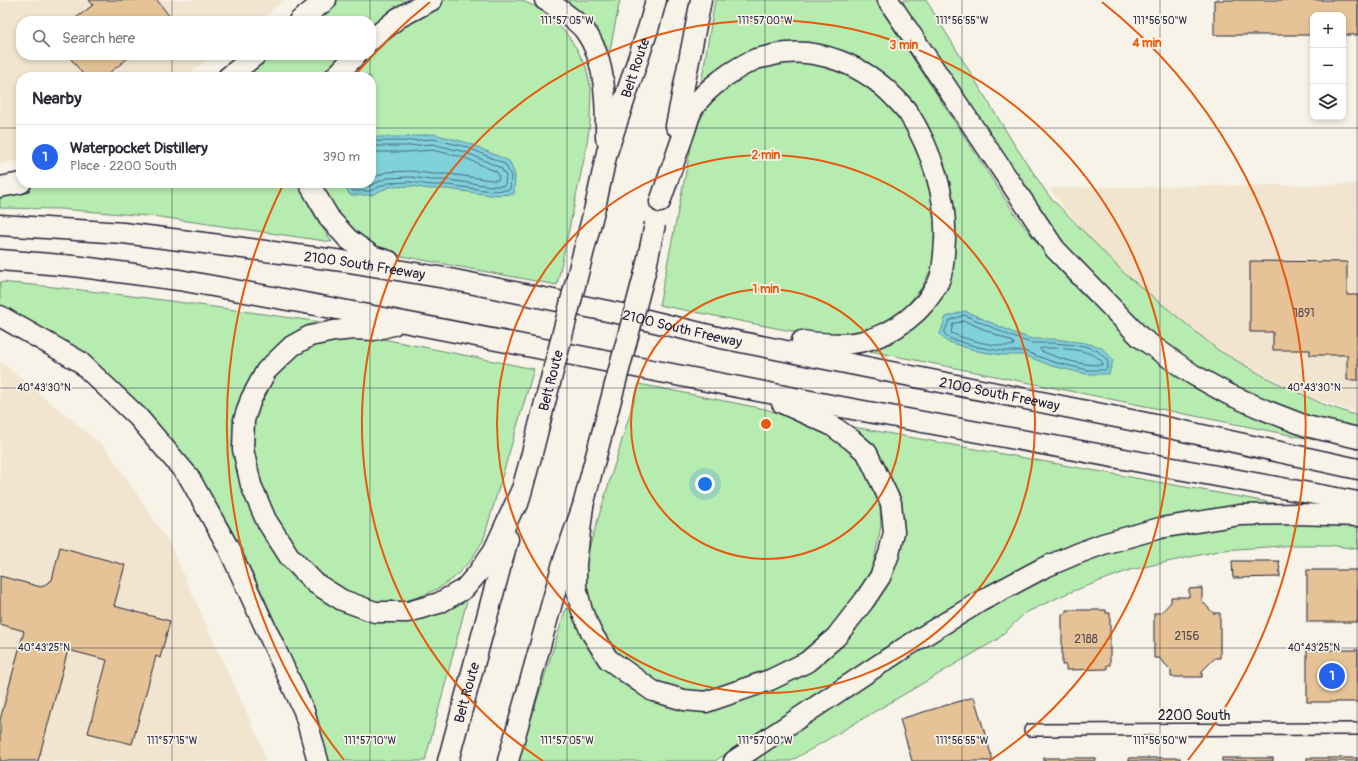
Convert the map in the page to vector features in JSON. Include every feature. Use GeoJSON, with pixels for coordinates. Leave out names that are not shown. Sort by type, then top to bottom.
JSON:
{"type":"FeatureCollection","features":[{"type":"Feature","properties":{"kind":"highway"},"geometry":{"type":"LineString","coordinates":[[305,16],[326,0]]}},
{"type":"Feature","properties":{"kind":"highway"},"geometry":{"type":"LineString","coordinates":[[376,36],[398,18],[432,0]]}},
{"type":"Feature","properties":{"kind":"highway"},"geometry":{"type":"LineString","coordinates":[[545,0],[585,30],[594,47],[599,62],[603,84],[606,114],[607,152]]}},
{"type":"Feature","properties":{"kind":"highway","name":"Belt Route"},"geometry":{"type":"LineString","coordinates":[[448,761],[530,457],[596,203],[607,152],[649,26],[656,0]]}},
{"type":"Feature","properties":{"kind":"highway"},"geometry":{"type":"LineString","coordinates":[[508,761],[563,563],[583,506],[645,272],[701,0]]}},
{"type":"Feature","properties":{"kind":"highway"},"geometry":{"type":"LineString","coordinates":[[888,0],[1055,249],[1140,338],[1192,374],[1228,394],[1306,426],[1358,438]]}},
{"type":"Feature","properties":{"kind":"highway"},"geometry":{"type":"LineString","coordinates":[[622,314],[824,345],[863,341],[884,334],[916,313],[929,298],[939,282],[944,256],[944,204],[935,172],[924,143],[908,112],[890,93],[868,75],[841,62],[814,54],[788,52],[757,59],[712,86],[693,108],[660,202]]}},
{"type":"Feature","properties":{"kind":"highway"},"geometry":{"type":"LineString","coordinates":[[234,72],[250,60]]}},
{"type":"Feature","properties":{"kind":"highway"},"geometry":{"type":"LineString","coordinates":[[340,72],[351,60]]}},
{"type":"Feature","properties":{"kind":"highway"},"geometry":{"type":"LineString","coordinates":[[0,187],[16,184]]}},
{"type":"Feature","properties":{"kind":"highway"},"geometry":{"type":"LineString","coordinates":[[312,188],[330,220],[348,239],[372,256],[445,278]]}},
{"type":"Feature","properties":{"kind":"highway","name":"2100 South Freeway"},"geometry":{"type":"LineString","coordinates":[[0,225],[123,233],[343,261],[445,278],[622,314],[721,338],[1156,425],[1358,469]]}},
{"type":"Feature","properties":{"kind":"highway"},"geometry":{"type":"LineString","coordinates":[[0,260],[74,266],[179,280],[332,308],[836,406],[1358,502]]}},
{"type":"Feature","properties":{"kind":"highway"},"geometry":{"type":"LineString","coordinates":[[0,316],[79,361],[138,417],[189,477],[228,547],[304,711],[318,761]]}},
{"type":"Feature","properties":{"kind":"highway"},"geometry":{"type":"LineString","coordinates":[[402,322],[374,330],[334,331],[310,336],[292,346],[266,371],[251,399],[244,420],[243,449],[251,485],[266,520],[289,556],[315,583],[342,600],[375,612],[408,612],[440,603],[464,589],[478,573],[494,550],[521,491]]}},
{"type":"Feature","properties":{"kind":"highway"},"geometry":{"type":"LineString","coordinates":[[583,506],[576,564],[576,587],[582,611],[591,632],[608,658],[653,691],[684,700],[706,702],[770,680],[807,662],[836,637],[864,602],[880,577],[889,554],[894,532],[891,503],[867,453],[852,440],[830,425],[752,389]]}},
{"type":"Feature","properties":{"kind":"highway"},"geometry":{"type":"LineString","coordinates":[[734,761],[904,648],[981,601],[1043,568],[1076,554],[1103,544],[1160,528],[1240,515],[1296,514],[1358,516]]}},
{"type":"Feature","properties":{"kind":"street","name":"2200 South"},"geometry":{"type":"LineString","coordinates":[[1030,730],[1358,729]]}},
{"type":"Feature","properties":{"kind":"shaded area"},"geometry":{"type":"Polygon","coordinates":[[[0,0],[285,0],[264,16],[16,16],[16,60],[208,60],[190,72],[16,72],[16,160],[0,165],[0,0]]]}},
{"type":"Feature","properties":{"kind":"shaded area"},"geometry":{"type":"Polygon","coordinates":[[[1358,184],[1358,413],[1315,399],[1246,366],[1205,341],[1095,248],[1049,188],[1358,184]]]}},
{"type":"Feature","properties":{"kind":"shaded area"},"geometry":{"type":"Polygon","coordinates":[[[0,361],[107,449],[168,541],[261,744],[266,761],[0,761],[0,361]]]}},
{"type":"Feature","properties":{"kind":"green space"},"geometry":{"type":"Polygon","coordinates":[[[328,0],[410,0],[401,4],[376,22],[376,16],[307,16],[328,0]]]}},
{"type":"Feature","properties":{"kind":"green space"},"geometry":{"type":"Polygon","coordinates":[[[439,0],[521,0],[538,8],[566,33],[577,49],[586,67],[591,89],[590,122],[586,150],[557,285],[380,252],[347,234],[317,188],[376,188],[376,72],[343,72],[353,60],[376,60],[376,40],[439,0]]]}},
{"type":"Feature","properties":{"kind":"green space"},"geometry":{"type":"Polygon","coordinates":[[[549,0],[620,0],[608,60],[549,0]]]}},
{"type":"Feature","properties":{"kind":"green space"},"geometry":{"type":"Polygon","coordinates":[[[715,0],[875,0],[1017,217],[1054,264],[1079,291],[1111,321],[1267,421],[1315,440],[855,348],[896,329],[949,254],[911,109],[814,46],[701,84],[715,0]]]}},
{"type":"Feature","properties":{"kind":"green space"},"geometry":{"type":"Polygon","coordinates":[[[892,0],[926,0],[1014,144],[1049,196],[1125,274],[1218,350],[1267,378],[1323,404],[1358,416],[1358,428],[1309,416],[1270,402],[1230,385],[1199,368],[1152,338],[1057,246],[892,0]]]}},
{"type":"Feature","properties":{"kind":"green space"},"geometry":{"type":"Polygon","coordinates":[[[786,59],[847,68],[895,109],[912,139],[926,171],[935,206],[937,249],[931,269],[922,287],[906,307],[888,321],[867,332],[841,337],[796,332],[659,305],[694,132],[707,106],[720,90],[761,65],[786,59]]]}},
{"type":"Feature","properties":{"kind":"green space"},"geometry":{"type":"Polygon","coordinates":[[[251,60],[336,60],[326,72],[235,72],[251,60]]]}},
{"type":"Feature","properties":{"kind":"green space"},"geometry":{"type":"Polygon","coordinates":[[[18,188],[302,188],[318,221],[332,242],[160,217],[60,209],[0,208],[0,193],[18,188]]]}},
{"type":"Feature","properties":{"kind":"green space"},"geometry":{"type":"Polygon","coordinates":[[[0,282],[123,295],[328,323],[244,398],[255,512],[275,553],[293,577],[315,595],[342,608],[358,613],[469,593],[425,761],[328,761],[306,693],[265,599],[231,529],[200,477],[170,439],[131,396],[0,308],[0,282]]]}},
{"type":"Feature","properties":{"kind":"green space"},"geometry":{"type":"Polygon","coordinates":[[[368,336],[534,369],[483,541],[471,560],[454,578],[439,588],[405,601],[382,603],[361,601],[320,584],[267,509],[251,441],[257,405],[275,374],[293,357],[315,343],[368,336]]]}},
{"type":"Feature","properties":{"kind":"green space"},"geometry":{"type":"Polygon","coordinates":[[[639,384],[765,409],[804,421],[845,443],[864,466],[875,486],[880,507],[881,526],[873,566],[859,591],[840,617],[815,643],[790,662],[741,687],[687,695],[621,667],[585,605],[585,562],[639,384]]]}},
{"type":"Feature","properties":{"kind":"green space"},"geometry":{"type":"Polygon","coordinates":[[[848,426],[1290,506],[1111,535],[796,710],[715,761],[518,761],[566,608],[574,610],[582,635],[592,652],[609,673],[624,685],[645,698],[667,706],[698,709],[721,707],[747,699],[781,683],[838,638],[897,525],[848,426]]]}},
{"type":"Feature","properties":{"kind":"green space"},"geometry":{"type":"Polygon","coordinates":[[[1278,521],[1358,525],[1358,549],[1329,545],[1296,545],[1223,550],[1130,570],[1068,593],[1025,613],[998,639],[791,761],[739,761],[995,600],[1098,553],[1197,528],[1278,521]]]}},
{"type":"Feature","properties":{"kind":"water"},"geometry":{"type":"Polygon","coordinates":[[[433,134],[468,143],[509,161],[515,175],[514,194],[490,195],[448,189],[430,189],[411,186],[389,187],[371,195],[350,195],[345,188],[376,188],[376,137],[406,137],[433,134]]]}},
{"type":"Feature","properties":{"kind":"water"},"geometry":{"type":"Polygon","coordinates":[[[965,311],[1014,333],[1032,339],[1054,339],[1085,343],[1101,347],[1113,360],[1109,374],[1087,374],[1052,366],[1024,355],[1002,355],[977,351],[946,341],[940,334],[946,317],[965,311]]]}},
{"type":"Feature","properties":{"kind":"building"},"geometry":{"type":"Polygon","coordinates":[[[89,0],[157,0],[169,16],[79,16],[93,5],[89,0]]]}},
{"type":"Feature","properties":{"kind":"building"},"geometry":{"type":"Polygon","coordinates":[[[1214,0],[1358,0],[1358,35],[1346,35],[1346,12],[1310,12],[1310,35],[1214,35],[1214,0]]]}},
{"type":"Feature","properties":{"kind":"building"},"geometry":{"type":"Polygon","coordinates":[[[72,60],[126,60],[110,72],[81,72],[72,60]]]}},
{"type":"Feature","properties":{"kind":"building"},"geometry":{"type":"Polygon","coordinates":[[[1250,261],[1347,262],[1347,295],[1358,295],[1358,380],[1347,380],[1347,355],[1310,355],[1310,350],[1273,350],[1273,332],[1250,332],[1250,261]]]}},
{"type":"Feature","properties":{"kind":"building"},"geometry":{"type":"Polygon","coordinates":[[[60,547],[125,565],[114,606],[170,621],[160,658],[156,656],[132,744],[88,733],[107,660],[68,650],[38,761],[0,761],[0,720],[24,631],[0,624],[0,576],[41,587],[52,580],[60,547]]]}},
{"type":"Feature","properties":{"kind":"building"},"geometry":{"type":"Polygon","coordinates":[[[1232,561],[1279,561],[1280,577],[1233,578],[1232,561]]]}},
{"type":"Feature","properties":{"kind":"building"},"geometry":{"type":"Polygon","coordinates":[[[1307,570],[1358,570],[1358,622],[1307,622],[1307,570]]]}},
{"type":"Feature","properties":{"kind":"building"},"geometry":{"type":"Polygon","coordinates":[[[1202,588],[1202,601],[1213,613],[1220,613],[1220,658],[1215,658],[1202,671],[1202,677],[1171,677],[1171,670],[1159,658],[1154,658],[1154,613],[1161,613],[1171,602],[1171,597],[1189,597],[1189,589],[1202,588]]]}},
{"type":"Feature","properties":{"kind":"building"},"geometry":{"type":"Polygon","coordinates":[[[1066,610],[1106,610],[1106,613],[1110,613],[1110,665],[1107,665],[1107,669],[1066,670],[1066,665],[1062,665],[1062,614],[1066,614],[1066,610]]]}},
{"type":"Feature","properties":{"kind":"building"},"geometry":{"type":"Polygon","coordinates":[[[1307,650],[1358,650],[1358,702],[1307,702],[1307,650]]]}},
{"type":"Feature","properties":{"kind":"building"},"geometry":{"type":"Polygon","coordinates":[[[974,697],[993,761],[912,761],[900,719],[974,697]]]}},
{"type":"Feature","properties":{"kind":"building"},"geometry":{"type":"Polygon","coordinates":[[[1044,758],[1096,758],[1096,761],[1044,761],[1044,758]]]}},
{"type":"Feature","properties":{"kind":"building"},"geometry":{"type":"Polygon","coordinates":[[[1129,758],[1180,758],[1180,761],[1129,761],[1129,758]]]}},
{"type":"Feature","properties":{"kind":"building"},"geometry":{"type":"Polygon","coordinates":[[[1222,758],[1273,758],[1273,761],[1222,761],[1222,758]]]}},
{"type":"Feature","properties":{"kind":"building"},"geometry":{"type":"Polygon","coordinates":[[[1307,758],[1357,758],[1357,761],[1307,761],[1307,758]]]}},
{"type":"Feature","properties":{"kind":"place","name":"Waterpocket Distillery"},"geometry":{"type":"Point","coordinates":[1332,676]}}]}
